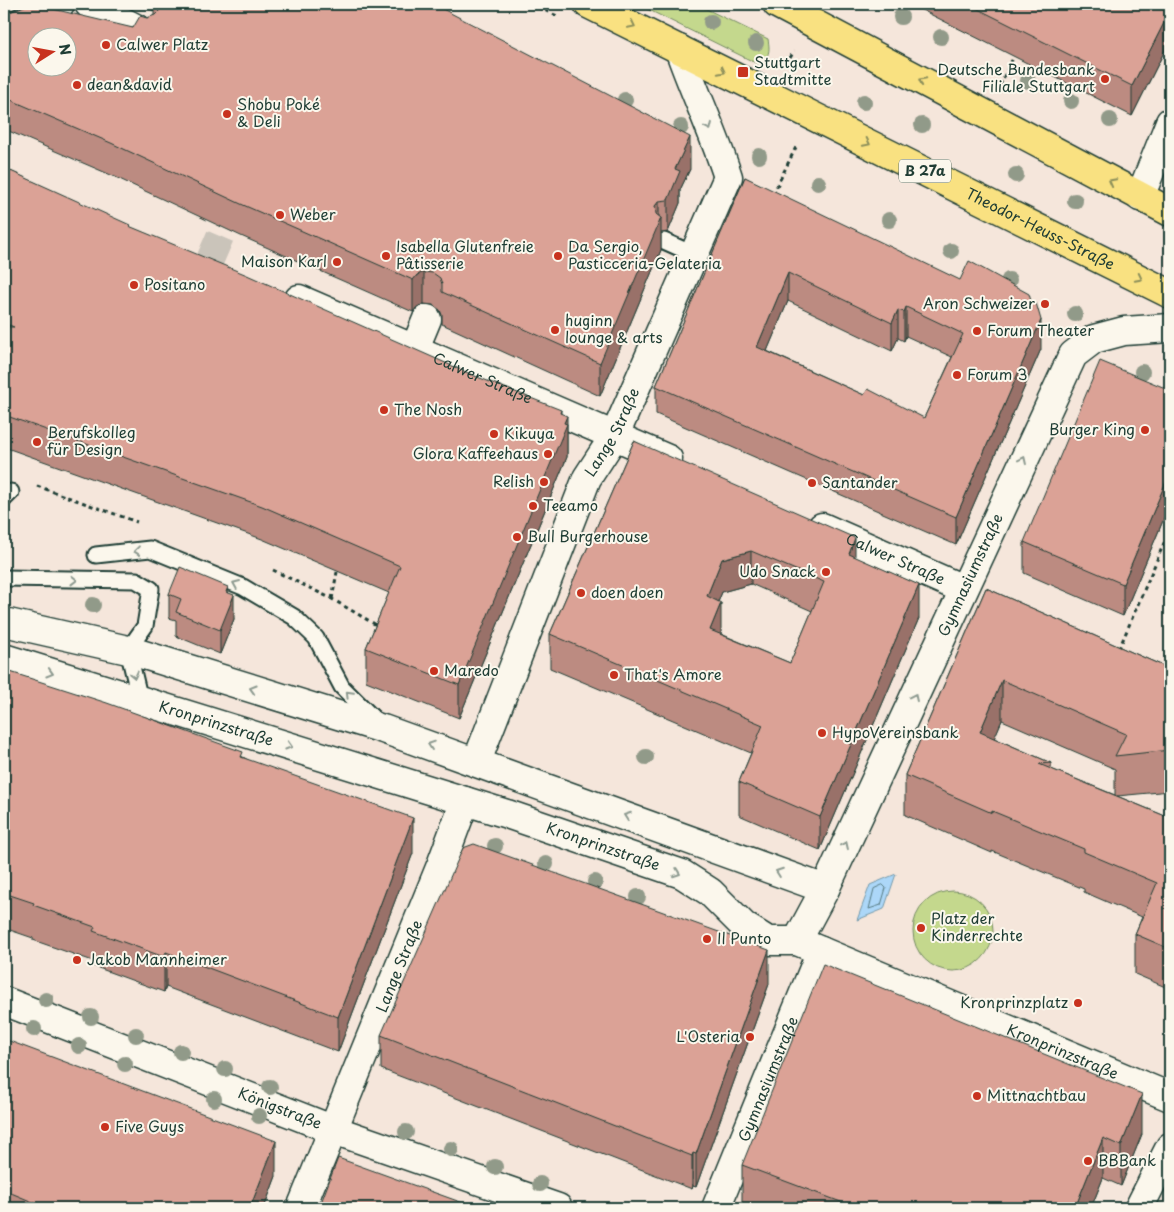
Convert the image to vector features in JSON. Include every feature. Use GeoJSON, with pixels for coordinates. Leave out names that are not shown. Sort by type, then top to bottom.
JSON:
{"type":"FeatureCollection","features":[{"type":"Feature","properties":{"kind":"main road","name":"Theodor-Heuss-Straße"},"geometry":{"type":"LineString","coordinates":[[588,4],[1170,294]]}},
{"type":"Feature","properties":{"kind":"main road"},"geometry":{"type":"LineString","coordinates":[[777,4],[1170,212]]}},
{"type":"Feature","properties":{"kind":"street"},"geometry":{"type":"LineString","coordinates":[[4,30],[60,4]]}},
{"type":"Feature","properties":{"kind":"street"},"geometry":{"type":"LineString","coordinates":[[89,4],[146,34]]}},
{"type":"Feature","properties":{"kind":"street","name":"Lange Straße"},"geometry":{"type":"LineString","coordinates":[[476,762],[587,478],[615,435],[728,177],[719,148],[697,100],[679,49]]}},
{"type":"Feature","properties":{"kind":"street"},"geometry":{"type":"LineString","coordinates":[[1140,197],[1170,122]]}},
{"type":"Feature","properties":{"kind":"street","name":"Calwer Straße"},"geometry":{"type":"LineString","coordinates":[[273,288],[695,471]]}},
{"type":"Feature","properties":{"kind":"street","name":"Calwer Straße"},"geometry":{"type":"LineString","coordinates":[[415,348],[427,319]]}},
{"type":"Feature","properties":{"kind":"street","name":"Gymnasiumstraße"},"geometry":{"type":"LineString","coordinates":[[825,889],[1073,355],[1094,339],[1124,331],[1170,328]]}},
{"type":"Feature","properties":{"kind":"street","name":"Calwer Straße"},"geometry":{"type":"LineString","coordinates":[[802,518],[963,589]]}},
{"type":"Feature","properties":{"kind":"street"},"geometry":{"type":"LineString","coordinates":[[4,622],[128,650],[383,729],[825,889],[809,946]]}},
{"type":"Feature","properties":{"kind":"street","name":"Kronprinzstraße"},"geometry":{"type":"LineString","coordinates":[[4,658],[507,814],[682,874],[710,892],[744,926],[768,940],[809,946],[1170,1097]]}},
{"type":"Feature","properties":{"kind":"street"},"geometry":{"type":"LineString","coordinates":[[476,762],[507,814]]}},
{"type":"Feature","properties":{"kind":"street","name":"Lange Straße"},"geometry":{"type":"LineString","coordinates":[[301,1208],[441,865],[465,801]]}},
{"type":"Feature","properties":{"kind":"street","name":"Gymnasiumstraße"},"geometry":{"type":"LineString","coordinates":[[716,1208],[809,946]]}},
{"type":"Feature","properties":{"kind":"street","name":"Königstraße"},"geometry":{"type":"LineString","coordinates":[[4,1002],[334,1130],[558,1208]]}},
{"type":"Feature","properties":{"kind":"street"},"geometry":{"type":"LineString","coordinates":[[1139,1208],[1170,1147]]}},
{"type":"Feature","properties":{"kind":"lane"},"geometry":{"type":"LineString","coordinates":[[664,241],[693,254]]}},
{"type":"Feature","properties":{"kind":"lane"},"geometry":{"type":"LineString","coordinates":[[96,556],[150,549],[243,587],[294,617],[316,638],[342,687],[383,729]]}},
{"type":"Feature","properties":{"kind":"lane"},"geometry":{"type":"LineString","coordinates":[[4,578],[136,580],[151,589],[145,626],[128,650],[140,700]]}},
{"type":"Feature","properties":{"kind":"path"},"geometry":{"type":"LineString","coordinates":[[1119,650],[1170,528]]}},
{"type":"Feature","properties":{"kind":"path"},"geometry":{"type":"LineString","coordinates":[[332,599],[338,572]]}},
{"type":"Feature","properties":{"kind":"green space"},"geometry":{"type":"Polygon","coordinates":[[[637,4],[696,4],[768,39],[768,53],[765,59],[758,64],[637,4]]]}},
{"type":"Feature","properties":{"kind":"green space"},"geometry":{"type":"Polygon","coordinates":[[[945,891],[961,891],[982,902],[993,923],[993,939],[982,960],[961,971],[945,971],[931,965],[919,953],[913,939],[913,923],[919,909],[931,897],[945,891]]]}},
{"type":"Feature","properties":{"kind":"water"},"geometry":{"type":"Polygon","coordinates":[[[896,874],[884,909],[857,920],[870,885],[896,874]]]}},
{"type":"Feature","properties":{"kind":"building"},"geometry":{"type":"Polygon","coordinates":[[[32,4],[133,28],[140,16],[147,18],[155,15],[161,9],[162,4],[433,4],[690,137],[675,169],[680,171],[668,200],[659,201],[655,206],[656,214],[661,218],[600,363],[442,292],[440,278],[433,273],[424,272],[417,275],[413,280],[241,204],[111,143],[4,97],[4,13],[32,4]]]}},
{"type":"Feature","properties":{"kind":"building"},"geometry":{"type":"Polygon","coordinates":[[[968,4],[1170,4],[1170,11],[1132,86],[968,4]]]}},
{"type":"Feature","properties":{"kind":"building"},"geometry":{"type":"Polygon","coordinates":[[[4,168],[129,226],[247,275],[475,376],[561,410],[560,413],[567,416],[564,423],[567,424],[459,685],[366,648],[400,566],[262,506],[4,415],[4,327],[14,327],[4,323],[4,168]]]}},
{"type":"Feature","properties":{"kind":"building"},"geometry":{"type":"Polygon","coordinates":[[[745,177],[960,280],[969,261],[1029,294],[1031,301],[1036,303],[1041,320],[956,517],[656,386],[745,177]],[[788,273],[757,347],[864,395],[868,389],[924,418],[963,334],[906,307],[904,312],[898,310],[892,323],[788,273]]]}},
{"type":"Feature","properties":{"kind":"building"},"geometry":{"type":"Polygon","coordinates":[[[1100,361],[1170,390],[1170,472],[1123,584],[1024,542],[1100,361]]]}},
{"type":"Feature","properties":{"kind":"building"},"geometry":{"type":"Polygon","coordinates":[[[634,441],[855,538],[849,554],[919,585],[820,817],[739,782],[763,725],[550,634],[634,441]],[[751,551],[722,559],[707,596],[721,603],[710,630],[790,663],[824,582],[751,551]]]}},
{"type":"Feature","properties":{"kind":"building"},"geometry":{"type":"Polygon","coordinates":[[[180,567],[228,587],[226,592],[234,595],[220,630],[176,612],[181,599],[169,594],[180,567]]]}},
{"type":"Feature","properties":{"kind":"building"},"geometry":{"type":"Polygon","coordinates":[[[986,588],[1170,669],[1170,750],[1115,756],[1126,734],[1002,680],[980,732],[1051,763],[1039,764],[1170,818],[1170,949],[1135,934],[1157,883],[1084,852],[1084,849],[992,811],[992,813],[905,775],[986,588]]]}},
{"type":"Feature","properties":{"kind":"building"},"geometry":{"type":"Polygon","coordinates":[[[4,670],[107,703],[243,752],[241,757],[413,818],[338,1017],[166,952],[164,957],[93,931],[95,927],[4,893],[4,670]]]}},
{"type":"Feature","properties":{"kind":"building"},"geometry":{"type":"Polygon","coordinates":[[[474,844],[769,950],[696,1154],[693,1153],[692,1156],[381,1035],[463,848],[474,844]]]}},
{"type":"Feature","properties":{"kind":"building"},"geometry":{"type":"Polygon","coordinates":[[[823,964],[1142,1094],[1121,1146],[1103,1138],[1075,1208],[857,1208],[742,1165],[823,964]]]}},
{"type":"Feature","properties":{"kind":"building"},"geometry":{"type":"Polygon","coordinates":[[[4,1039],[276,1141],[250,1208],[47,1208],[4,1190],[4,1039]]]}},
{"type":"Feature","properties":{"kind":"building"},"geometry":{"type":"Polygon","coordinates":[[[338,1158],[477,1208],[319,1208],[338,1158]]]}},
{"type":"Feature","properties":{"kind":"tunnel"},"geometry":{"type":"LineString","coordinates":[[209,262],[238,195]]}},
{"type":"Feature","properties":{"kind":"place","name":"Calwer Platz"},"geometry":{"type":"Point","coordinates":[106,45]}},
{"type":"Feature","properties":{"kind":"place","name":"Stuttgart Stadtmitte"},"geometry":{"type":"Point","coordinates":[743,72]}},
{"type":"Feature","properties":{"kind":"place","name":"Deutsche Bundesbank Filiale Stuttgart"},"geometry":{"type":"Point","coordinates":[1105,79]}},
{"type":"Feature","properties":{"kind":"place","name":"dean&david"},"geometry":{"type":"Point","coordinates":[77,85]}},
{"type":"Feature","properties":{"kind":"place","name":"Shobu Poké & Deli"},"geometry":{"type":"Point","coordinates":[227,114]}},
{"type":"Feature","properties":{"kind":"place","name":"Weber"},"geometry":{"type":"Point","coordinates":[280,215]}},
{"type":"Feature","properties":{"kind":"place","name":"Isabella Glutenfreie Pâtisserie"},"geometry":{"type":"Point","coordinates":[386,256]}},
{"type":"Feature","properties":{"kind":"place","name":"Da Sergio, Pasticceria-Gelateria"},"geometry":{"type":"Point","coordinates":[558,256]}},
{"type":"Feature","properties":{"kind":"place","name":"Maison Karl"},"geometry":{"type":"Point","coordinates":[337,262]}},
{"type":"Feature","properties":{"kind":"place","name":"Positano"},"geometry":{"type":"Point","coordinates":[134,285]}},
{"type":"Feature","properties":{"kind":"place","name":"Aron Schweizer"},"geometry":{"type":"Point","coordinates":[1045,304]}},
{"type":"Feature","properties":{"kind":"place","name":"huginn lounge & arts"},"geometry":{"type":"Point","coordinates":[555,330]}},
{"type":"Feature","properties":{"kind":"place","name":"Forum Theater"},"geometry":{"type":"Point","coordinates":[977,331]}},
{"type":"Feature","properties":{"kind":"place","name":"Forum 3"},"geometry":{"type":"Point","coordinates":[957,375]}},
{"type":"Feature","properties":{"kind":"place","name":"The Nosh"},"geometry":{"type":"Point","coordinates":[384,410]}},
{"type":"Feature","properties":{"kind":"place","name":"Burger King"},"geometry":{"type":"Point","coordinates":[1145,430]}},
{"type":"Feature","properties":{"kind":"place","name":"Kikuya"},"geometry":{"type":"Point","coordinates":[494,434]}},
{"type":"Feature","properties":{"kind":"place","name":"Berufskolleg für Design"},"geometry":{"type":"Point","coordinates":[37,442]}},
{"type":"Feature","properties":{"kind":"place","name":"Glora Kaffeehaus"},"geometry":{"type":"Point","coordinates":[548,454]}},
{"type":"Feature","properties":{"kind":"place","name":"Relish"},"geometry":{"type":"Point","coordinates":[544,482]}},
{"type":"Feature","properties":{"kind":"place","name":"Santander"},"geometry":{"type":"Point","coordinates":[812,483]}},
{"type":"Feature","properties":{"kind":"place","name":"Teeamo"},"geometry":{"type":"Point","coordinates":[533,506]}},
{"type":"Feature","properties":{"kind":"place","name":"Bull Burgerhouse"},"geometry":{"type":"Point","coordinates":[517,537]}},
{"type":"Feature","properties":{"kind":"place","name":"Udo Snack"},"geometry":{"type":"Point","coordinates":[826,572]}},
{"type":"Feature","properties":{"kind":"place","name":"doen doen"},"geometry":{"type":"Point","coordinates":[581,593]}},
{"type":"Feature","properties":{"kind":"place","name":"Maredo"},"geometry":{"type":"Point","coordinates":[434,671]}},
{"type":"Feature","properties":{"kind":"place","name":"That's Amore"},"geometry":{"type":"Point","coordinates":[614,675]}},
{"type":"Feature","properties":{"kind":"place","name":"HypoVereinsbank"},"geometry":{"type":"Point","coordinates":[822,733]}},
{"type":"Feature","properties":{"kind":"place","name":"Platz der Kinderrechte"},"geometry":{"type":"Point","coordinates":[921,928]}},
{"type":"Feature","properties":{"kind":"place","name":"Il Punto"},"geometry":{"type":"Point","coordinates":[707,939]}},
{"type":"Feature","properties":{"kind":"place","name":"Jakob Mannheimer"},"geometry":{"type":"Point","coordinates":[77,960]}},
{"type":"Feature","properties":{"kind":"place","name":"Kronprinzplatz"},"geometry":{"type":"Point","coordinates":[1078,1003]}},
{"type":"Feature","properties":{"kind":"place","name":"L'Osteria"},"geometry":{"type":"Point","coordinates":[750,1037]}},
{"type":"Feature","properties":{"kind":"place","name":"Mittnachtbau"},"geometry":{"type":"Point","coordinates":[977,1096]}},
{"type":"Feature","properties":{"kind":"place","name":"Five Guys"},"geometry":{"type":"Point","coordinates":[105,1127]}},
{"type":"Feature","properties":{"kind":"place","name":"BBBank"},"geometry":{"type":"Point","coordinates":[1088,1161]}}]}
